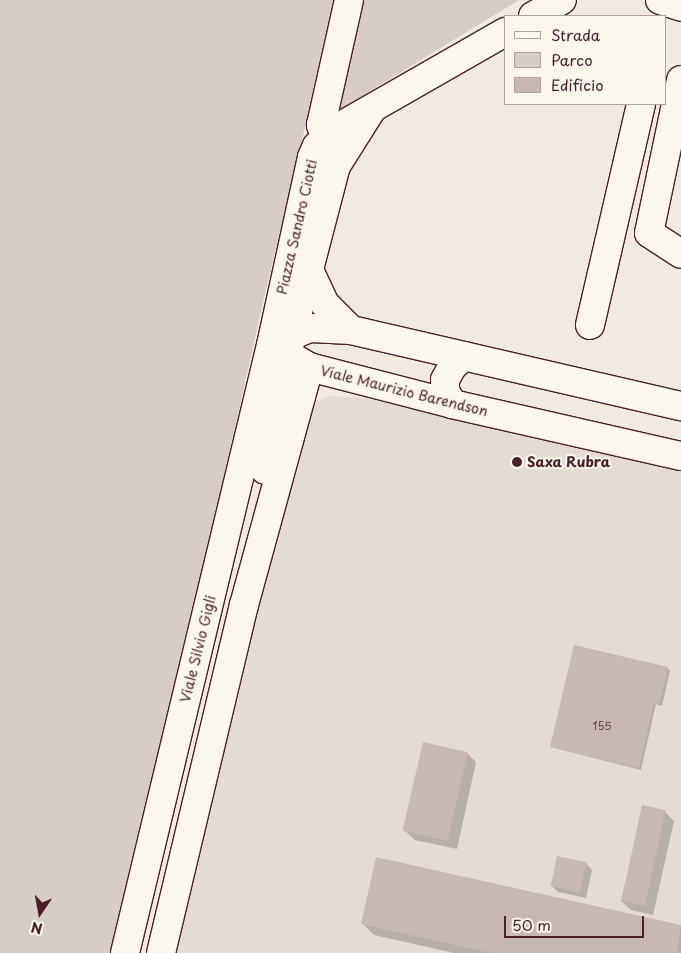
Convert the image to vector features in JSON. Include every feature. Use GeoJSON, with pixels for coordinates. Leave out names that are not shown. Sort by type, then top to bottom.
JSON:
{"type":"FeatureCollection","features":[{"type":"Feature","properties":{"kind":"street"},"geometry":{"type":"LineString","coordinates":[[325,138],[321,125],[348,0]]}},
{"type":"Feature","properties":{"kind":"street"},"geometry":{"type":"LineString","coordinates":[[535,15],[562,0]]}},
{"type":"Feature","properties":{"kind":"street","name":"Piazza Sandro Ciotti"},"geometry":{"type":"LineString","coordinates":[[291,345],[307,178],[317,146],[325,138],[372,109],[503,33]]}},
{"type":"Feature","properties":{"kind":"street"},"geometry":{"type":"LineString","coordinates":[[681,80],[649,233],[681,254]]}},
{"type":"Feature","properties":{"kind":"street"},"geometry":{"type":"LineString","coordinates":[[590,325],[641,105]]}},
{"type":"Feature","properties":{"kind":"street","name":"Piazza Sandro Ciotti"},"geometry":{"type":"LineString","coordinates":[[291,345],[336,166],[372,109]]}},
{"type":"Feature","properties":{"kind":"street","name":"Piazza Sandro Ciotti"},"geometry":{"type":"LineString","coordinates":[[310,272],[325,304],[351,330]]}},
{"type":"Feature","properties":{"kind":"street"},"geometry":{"type":"LineString","coordinates":[[291,345],[315,327],[351,330],[681,406]]}},
{"type":"Feature","properties":{"kind":"street","name":"Viale Maurizio Barendson"},"geometry":{"type":"LineString","coordinates":[[161,953],[244,605],[291,345],[452,404],[681,456]]}},
{"type":"Feature","properties":{"kind":"street","name":"Viale Silvio Gigli"},"geometry":{"type":"LineString","coordinates":[[125,953],[291,345]]}},
{"type":"Feature","properties":{"kind":"street"},"geometry":{"type":"LineString","coordinates":[[452,404],[445,390],[445,380],[452,367],[464,356]]}},
{"type":"Feature","properties":{"kind":"shaded area"},"geometry":{"type":"Polygon","coordinates":[[[329,396],[364,398],[681,470],[681,953],[170,953],[307,407],[329,396]]]}},
{"type":"Feature","properties":{"kind":"green space"},"geometry":{"type":"Polygon","coordinates":[[[0,0],[336,0],[266,289],[144,834],[113,953],[0,953],[0,0]]]}},
{"type":"Feature","properties":{"kind":"green space"},"geometry":{"type":"Polygon","coordinates":[[[364,0],[519,0],[339,110],[364,0]]]}},
{"type":"Feature","properties":{"kind":"building"},"geometry":{"type":"Polygon","coordinates":[[[574,645],[668,667],[659,704],[654,702],[639,768],[550,747],[574,645]]]}},
{"type":"Feature","properties":{"kind":"building"},"geometry":{"type":"Polygon","coordinates":[[[423,742],[468,752],[447,841],[403,831],[423,742]]]}},
{"type":"Feature","properties":{"kind":"building"},"geometry":{"type":"Polygon","coordinates":[[[642,805],[665,810],[645,906],[622,901],[642,805]]]}},
{"type":"Feature","properties":{"kind":"building"},"geometry":{"type":"Polygon","coordinates":[[[557,856],[586,862],[580,893],[551,886],[557,856]]]}},
{"type":"Feature","properties":{"kind":"building"},"geometry":{"type":"Polygon","coordinates":[[[376,857],[681,925],[677,953],[491,953],[361,924],[376,857]]]}},
{"type":"Feature","properties":{"kind":"place","name":"Saxa Rubra"},"geometry":{"type":"Point","coordinates":[517,462]}}]}
